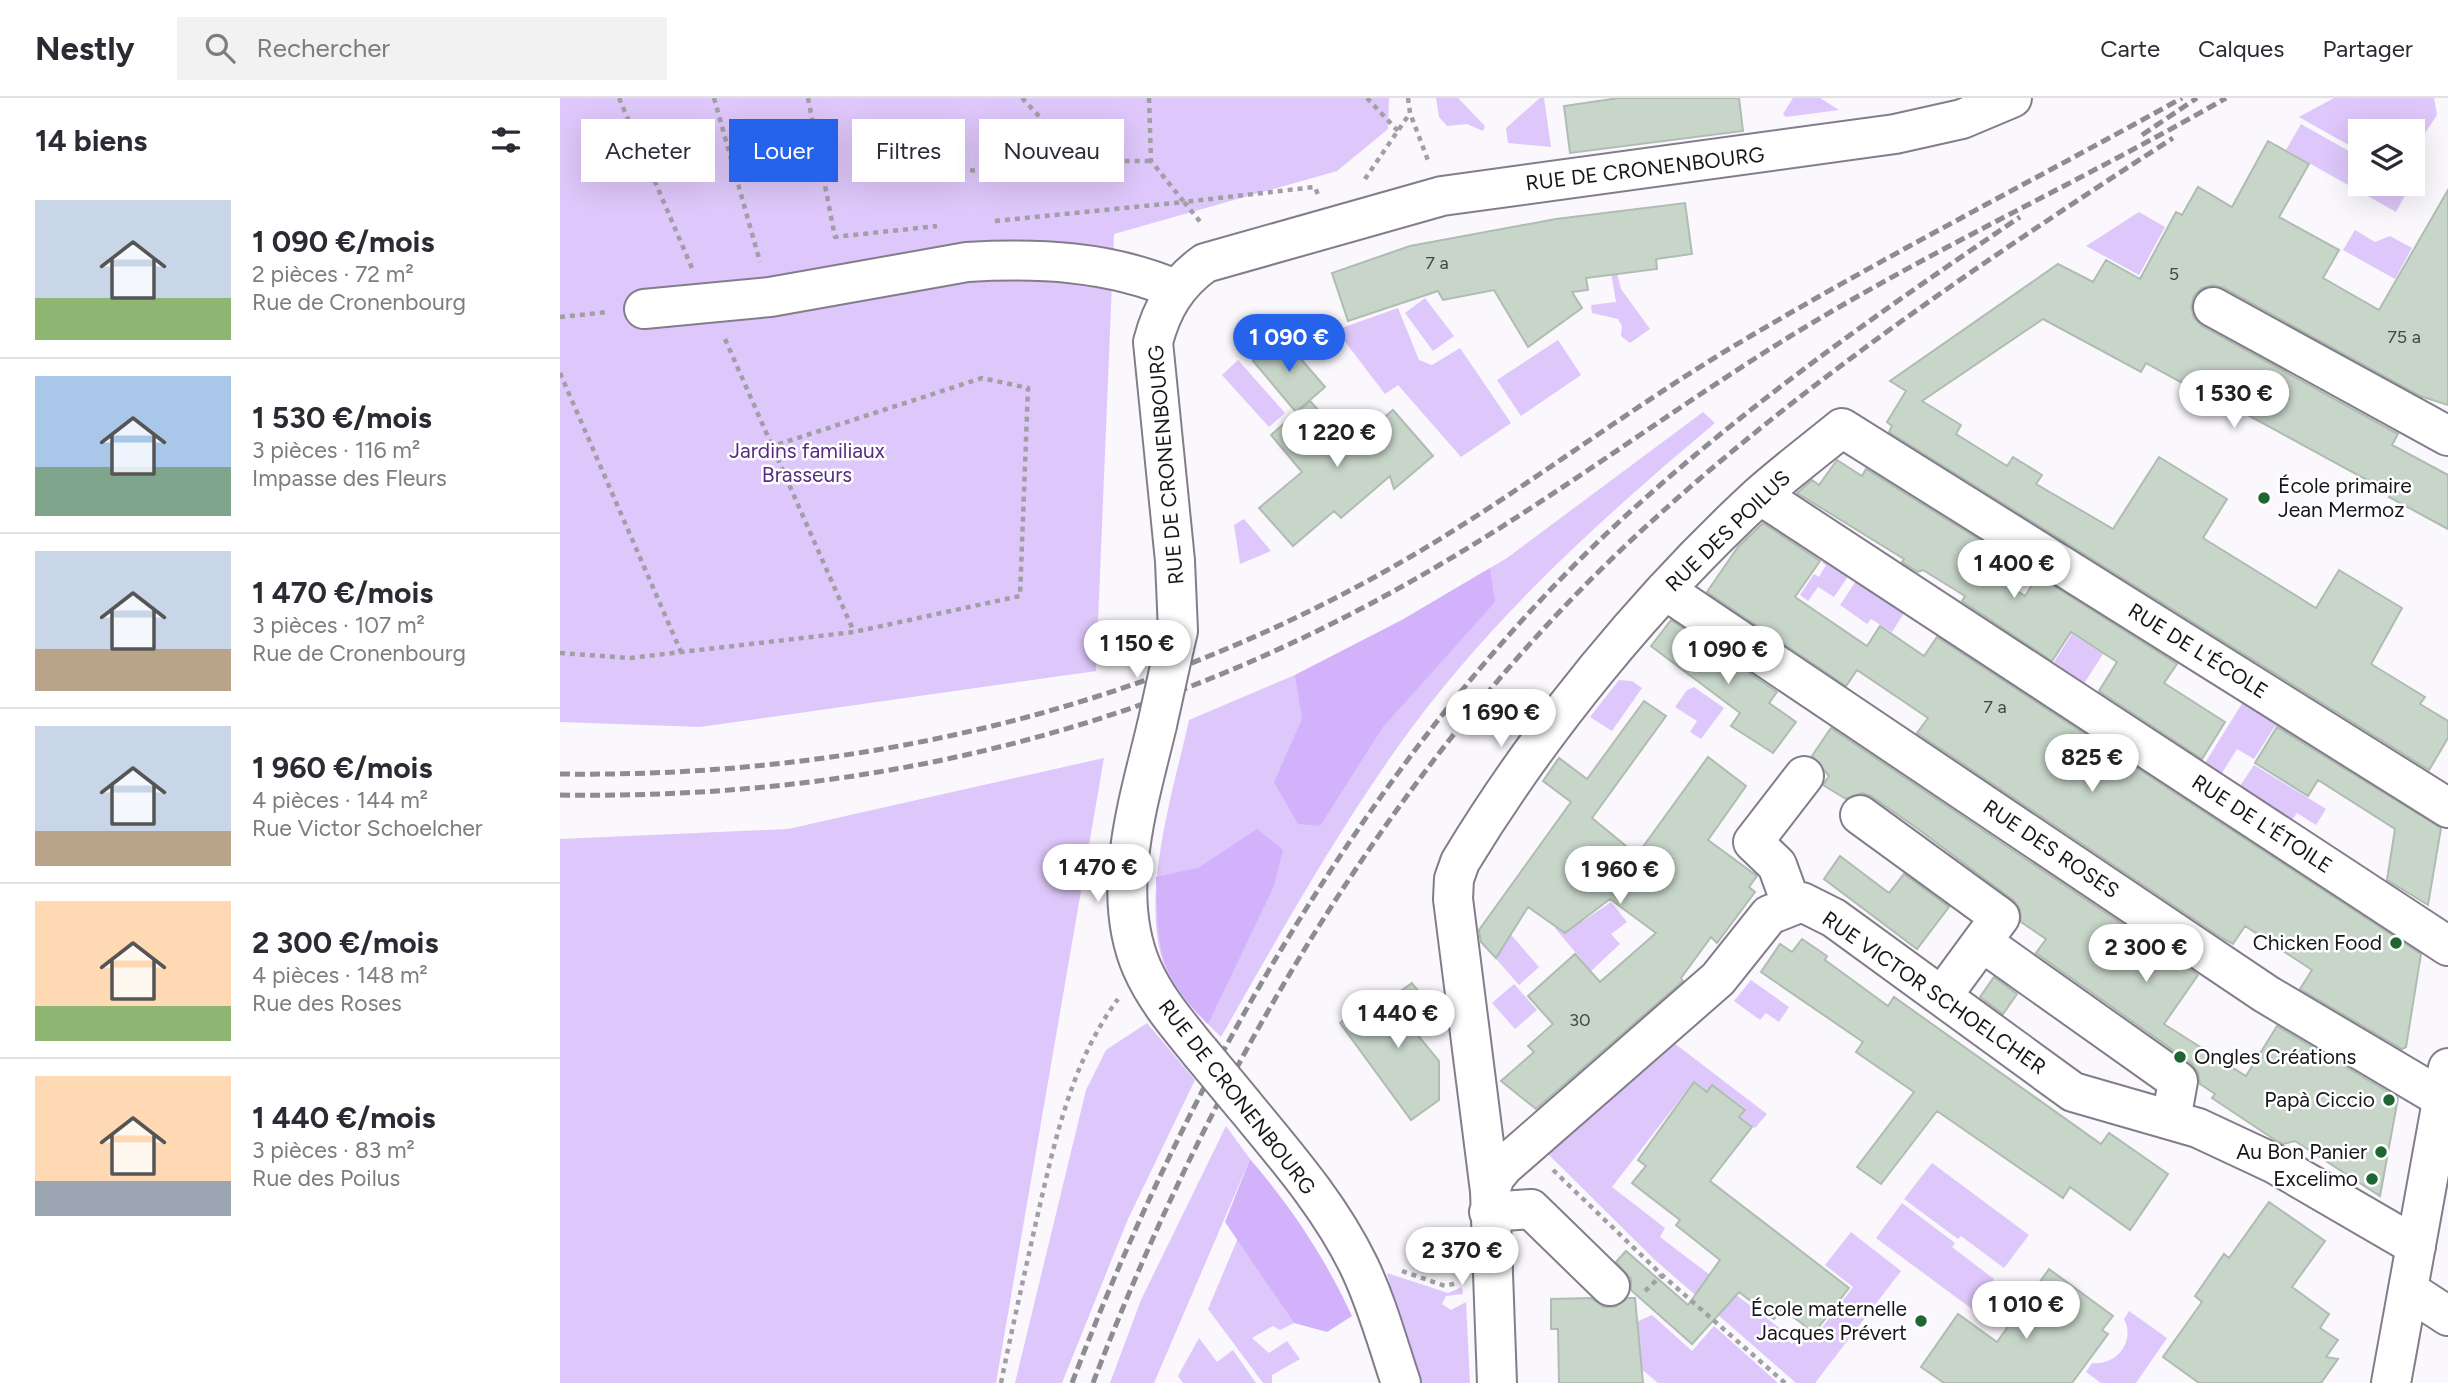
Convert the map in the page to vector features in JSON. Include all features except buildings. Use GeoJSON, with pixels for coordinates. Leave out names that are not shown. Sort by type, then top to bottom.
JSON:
{"type":"FeatureCollection","features":[{"type":"Feature","properties":{"kind":"street","name":"RUE DE CRONENBOURG"},"geometry":{"type":"LineString","coordinates":[[1401,1383],[1361,1270],[1345,1238],[1312,1189],[1167,1010],[1142,967],[1134,946],[1127,894],[1137,813],[1178,631],[1175,561],[1153,342],[1161,317],[1175,289],[1205,263],[1442,196],[1895,134],[1962,119],[2012,98]]}},
{"type":"Feature","properties":{"kind":"street"},"geometry":{"type":"LineString","coordinates":[[644,309],[770,297],[967,262],[1096,265],[1142,275],[1175,289]]}},
{"type":"Feature","properties":{"kind":"street"},"geometry":{"type":"LineString","coordinates":[[2213,307],[2448,436]]}},
{"type":"Feature","properties":{"kind":"street","name":"RUE DES POILUS"},"geometry":{"type":"LineString","coordinates":[[1502,1379],[1493,1295],[1489,1202],[1459,961],[1454,879],[1469,846],[1546,737],[1591,677],[1665,590],[1760,495],[1842,428]]}},
{"type":"Feature","properties":{"kind":"street","name":"RUE DE L'ÉCOLE"},"geometry":{"type":"LineString","coordinates":[[1842,428],[2448,808]]}},
{"type":"Feature","properties":{"kind":"street","name":"RUE DE L'ÉTOILE"},"geometry":{"type":"LineString","coordinates":[[1760,495],[2448,946]]}},
{"type":"Feature","properties":{"kind":"street","name":"RUE DES ROSES"},"geometry":{"type":"LineString","coordinates":[[1665,590],[2266,994],[2446,1083]]}},
{"type":"Feature","properties":{"kind":"street"},"geometry":{"type":"LineString","coordinates":[[1610,1286],[1531,1209],[1489,1202],[1495,1177],[1718,979],[1769,915],[1792,906],[1777,865],[1753,842],[1804,776]]}},
{"type":"Feature","properties":{"kind":"street"},"geometry":{"type":"LineString","coordinates":[[1860,815],[2000,917],[1942,996]]}},
{"type":"Feature","properties":{"kind":"street","name":"RUE VICTOR SCHOELCHER"},"geometry":{"type":"LineString","coordinates":[[1792,906],[1802,902],[1834,918],[2073,1092],[2198,1128],[2275,1164],[2416,1246]]}},
{"type":"Feature","properties":{"kind":"street"},"geometry":{"type":"LineString","coordinates":[[1982,942],[2178,1081],[2171,1120]]}},
{"type":"Feature","properties":{"kind":"street"},"geometry":{"type":"LineString","coordinates":[[2392,1383],[2446,1083]]}},
{"type":"Feature","properties":{"kind":"street"},"geometry":{"type":"LineString","coordinates":[[2408,1290],[2448,1316]]}},
{"type":"Feature","properties":{"kind":"path"},"geometry":{"type":"LineString","coordinates":[[619,98],[855,632]]}},
{"type":"Feature","properties":{"kind":"path"},"geometry":{"type":"LineString","coordinates":[[714,98],[770,297]]}},
{"type":"Feature","properties":{"kind":"path"},"geometry":{"type":"LineString","coordinates":[[808,98],[835,237],[942,226]]}},
{"type":"Feature","properties":{"kind":"path"},"geometry":{"type":"LineString","coordinates":[[1021,98],[1041,119]]}},
{"type":"Feature","properties":{"kind":"path"},"geometry":{"type":"LineString","coordinates":[[1149,98],[1151,161],[1227,255]]}},
{"type":"Feature","properties":{"kind":"path"},"geometry":{"type":"LineString","coordinates":[[1367,98],[1398,131]]}},
{"type":"Feature","properties":{"kind":"path"},"geometry":{"type":"LineString","coordinates":[[1408,98],[1410,113],[1442,196]]}},
{"type":"Feature","properties":{"kind":"path"},"geometry":{"type":"LineString","coordinates":[[1332,228],[1410,113]]}},
{"type":"Feature","properties":{"kind":"path"},"geometry":{"type":"LineString","coordinates":[[1124,161],[1151,161]]}},
{"type":"Feature","properties":{"kind":"path"},"geometry":{"type":"LineString","coordinates":[[983,222],[1315,187],[1332,228]]}},
{"type":"Feature","properties":{"kind":"path"},"geometry":{"type":"LineString","coordinates":[[560,317],[644,309]]}},
{"type":"Feature","properties":{"kind":"path"},"geometry":{"type":"LineString","coordinates":[[560,373],[681,652]]}},
{"type":"Feature","properties":{"kind":"path"},"geometry":{"type":"LineString","coordinates":[[560,653],[630,658],[855,632],[1020,596],[1028,388],[982,378],[773,446]]}},
{"type":"Feature","properties":{"kind":"path"},"geometry":{"type":"LineString","coordinates":[[1000,1383],[1049,1167],[1074,1082],[1098,1030],[1142,967]]}},
{"type":"Feature","properties":{"kind":"path"},"geometry":{"type":"LineString","coordinates":[[1528,1145],[1662,1275],[1785,1383]]}},
{"type":"Feature","properties":{"kind":"path"},"geometry":{"type":"LineString","coordinates":[[1361,1270],[1388,1266],[1445,1286],[1468,1281],[1493,1295]]}},
{"type":"Feature","properties":{"kind":"green space","name":"Jardins familiaux Brasseurs"},"geometry":{"type":"Polygon","coordinates":[[[560,98],[1389,98],[1388,129],[1337,171],[1114,234],[1096,671],[700,727],[560,722],[560,98]]]}},
{"type":"Feature","properties":{"kind":"green space"},"geometry":{"type":"Polygon","coordinates":[[[1436,98],[1458,98],[1485,126],[1483,131],[1467,124],[1447,126],[1439,117],[1436,98]]]}},
{"type":"Feature","properties":{"kind":"green space"},"geometry":{"type":"Polygon","coordinates":[[[1540,98],[1544,98],[1551,147],[1508,143],[1506,128],[1540,98]]]}},
{"type":"Feature","properties":{"kind":"green space"},"geometry":{"type":"Polygon","coordinates":[[[1793,98],[1820,98],[1839,110],[1786,117],[1783,114],[1793,98]]]}},
{"type":"Feature","properties":{"kind":"green space"},"geometry":{"type":"Polygon","coordinates":[[[2334,98],[2434,98],[2437,115],[2425,133],[2425,119],[2348,119],[2348,145],[2299,117],[2334,98]]]}},
{"type":"Feature","properties":{"kind":"green space"},"geometry":{"type":"Polygon","coordinates":[[[2301,124],[2348,151],[2348,185],[2286,150],[2301,124]]]}},
{"type":"Feature","properties":{"kind":"green space"},"geometry":{"type":"Polygon","coordinates":[[[2368,196],[2405,196],[2396,212],[2368,196]]]}},
{"type":"Feature","properties":{"kind":"green space"},"geometry":{"type":"Polygon","coordinates":[[[2139,212],[2165,227],[2139,275],[2086,246],[2139,212]]]}},
{"type":"Feature","properties":{"kind":"green space"},"geometry":{"type":"Polygon","coordinates":[[[2355,230],[2375,242],[2390,236],[2412,248],[2395,279],[2343,250],[2355,230]]]}},
{"type":"Feature","properties":{"kind":"green space"},"geometry":{"type":"Polygon","coordinates":[[[1611,273],[1617,273],[1621,289],[1650,329],[1630,343],[1621,336],[1622,326],[1618,319],[1592,313],[1591,305],[1616,302],[1611,273]]]}},
{"type":"Feature","properties":{"kind":"green space"},"geometry":{"type":"Polygon","coordinates":[[[1425,298],[1454,336],[1433,351],[1405,313],[1425,298]]]}},
{"type":"Feature","properties":{"kind":"green space"},"geometry":{"type":"Polygon","coordinates":[[[1398,308],[1419,360],[1432,365],[1460,348],[1511,423],[1461,457],[1398,385],[1385,394],[1336,330],[1398,308]]]}},
{"type":"Feature","properties":{"kind":"green space"},"geometry":{"type":"Polygon","coordinates":[[[1558,340],[1581,375],[1521,416],[1497,380],[1558,340]]]}},
{"type":"Feature","properties":{"kind":"green space"},"geometry":{"type":"Polygon","coordinates":[[[1238,360],[1285,413],[1269,427],[1222,375],[1238,360]]]}},
{"type":"Feature","properties":{"kind":"green space"},"geometry":{"type":"Polygon","coordinates":[[[1703,412],[1715,423],[1628,498],[1546,575],[1506,616],[1431,702],[1350,818],[1221,1037],[1199,1016],[1174,985],[1159,949],[1156,884],[1167,814],[1189,720],[1295,675],[1402,620],[1507,558],[1703,412]]]}},
{"type":"Feature","properties":{"kind":"green space"},"geometry":{"type":"Polygon","coordinates":[[[1244,519],[1271,551],[1240,564],[1234,525],[1244,519]]]}},
{"type":"Feature","properties":{"kind":"green space"},"geometry":{"type":"Polygon","coordinates":[[[1825,559],[1849,575],[1834,597],[1818,587],[1808,601],[1800,595],[1814,574],[1819,577],[1826,565],[1822,563],[1825,559]]]}},
{"type":"Feature","properties":{"kind":"green space"},"geometry":{"type":"Polygon","coordinates":[[[1856,581],[1904,613],[1892,632],[1871,619],[1867,624],[1840,605],[1856,581]]]}},
{"type":"Feature","properties":{"kind":"green space"},"geometry":{"type":"Polygon","coordinates":[[[2072,634],[2103,654],[2083,685],[2052,665],[2072,634]]]}},
{"type":"Feature","properties":{"kind":"green space"},"geometry":{"type":"Polygon","coordinates":[[[1619,680],[1632,681],[1642,688],[1612,731],[1590,717],[1619,680]]]}},
{"type":"Feature","properties":{"kind":"green space"},"geometry":{"type":"Polygon","coordinates":[[[1694,687],[1724,708],[1701,739],[1690,732],[1697,721],[1675,707],[1687,690],[1694,687]]]}},
{"type":"Feature","properties":{"kind":"green space"},"geometry":{"type":"Polygon","coordinates":[[[2243,702],[2290,731],[2288,734],[2275,726],[2254,759],[2237,749],[2222,773],[2205,763],[2243,702]]]}},
{"type":"Feature","properties":{"kind":"green space"},"geometry":{"type":"Polygon","coordinates":[[[1104,758],[996,1383],[560,1383],[560,839],[788,829],[1104,758]]]}},
{"type":"Feature","properties":{"kind":"green space"},"geometry":{"type":"Polygon","coordinates":[[[2254,765],[2326,809],[2316,825],[2297,813],[2292,820],[2240,786],[2254,765]]]}},
{"type":"Feature","properties":{"kind":"green space"},"geometry":{"type":"Polygon","coordinates":[[[1611,902],[1627,922],[1611,934],[1620,944],[1591,971],[1555,928],[1577,913],[1583,921],[1611,902]]]}},
{"type":"Feature","properties":{"kind":"green space"},"geometry":{"type":"Polygon","coordinates":[[[1506,929],[1539,967],[1519,985],[1490,952],[1506,929]]]}},
{"type":"Feature","properties":{"kind":"green space"},"geometry":{"type":"Polygon","coordinates":[[[1751,980],[1789,1007],[1779,1022],[1766,1013],[1760,1020],[1734,1001],[1751,980]]]}},
{"type":"Feature","properties":{"kind":"green space"},"geometry":{"type":"Polygon","coordinates":[[[1514,984],[1537,1010],[1515,1029],[1492,1003],[1514,984]]]}},
{"type":"Feature","properties":{"kind":"green space"},"geometry":{"type":"Polygon","coordinates":[[[1147,1023],[1195,1080],[1128,1219],[1062,1383],[1015,1383],[1086,1090],[1106,1050],[1147,1023]]]}},
{"type":"Feature","properties":{"kind":"green space"},"geometry":{"type":"Polygon","coordinates":[[[1674,1043],[1767,1114],[1755,1128],[1741,1117],[1746,1109],[1712,1084],[1707,1091],[1694,1081],[1612,1187],[1665,1228],[1660,1237],[1781,1329],[1778,1333],[1792,1344],[1800,1334],[1811,1342],[1853,1287],[1825,1265],[1851,1232],[1901,1271],[1815,1383],[1796,1383],[1654,1259],[1548,1154],[1674,1043]]]}},
{"type":"Feature","properties":{"kind":"green space"},"geometry":{"type":"Polygon","coordinates":[[[1226,1126],[1250,1159],[1154,1383],[1110,1383],[1141,1300],[1226,1126]]]}},
{"type":"Feature","properties":{"kind":"green space"},"geometry":{"type":"Polygon","coordinates":[[[1932,1163],[2029,1235],[2004,1268],[1961,1236],[1958,1239],[1904,1199],[1932,1163]]]}},
{"type":"Feature","properties":{"kind":"green space"},"geometry":{"type":"Polygon","coordinates":[[[1902,1203],[1955,1243],[1952,1247],[1994,1279],[1972,1309],[1876,1238],[1902,1203]]]}},
{"type":"Feature","properties":{"kind":"green space"},"geometry":{"type":"Polygon","coordinates":[[[1238,1238],[1294,1323],[1280,1330],[1273,1326],[1252,1338],[1269,1353],[1287,1341],[1300,1359],[1272,1375],[1272,1383],[1263,1383],[1208,1309],[1238,1238]]]}},
{"type":"Feature","properties":{"kind":"green space"},"geometry":{"type":"Polygon","coordinates":[[[1387,1273],[1448,1293],[1462,1287],[1463,1294],[1446,1296],[1442,1304],[1451,1310],[1466,1302],[1470,1383],[1422,1383],[1394,1304],[1387,1273]]]}},
{"type":"Feature","properties":{"kind":"green space"},"geometry":{"type":"Polygon","coordinates":[[[2129,1311],[2167,1338],[2136,1383],[2101,1383],[2086,1372],[2092,1363],[2109,1361],[2122,1351],[2127,1336],[2124,1319],[2129,1311]]]}},
{"type":"Feature","properties":{"kind":"green space"},"geometry":{"type":"Polygon","coordinates":[[[1652,1315],[1692,1351],[1714,1326],[1778,1383],[1658,1383],[1633,1362],[1634,1323],[1652,1315]]]}},
{"type":"Feature","properties":{"kind":"green space"},"geometry":{"type":"Polygon","coordinates":[[[1199,1338],[1217,1362],[1233,1350],[1256,1383],[1183,1383],[1178,1376],[1199,1338]]]}},
{"type":"Feature","properties":{"kind":"shaded area"},"geometry":{"type":"Polygon","coordinates":[[[1490,568],[1495,602],[1383,727],[1320,826],[1298,824],[1274,782],[1302,719],[1295,675],[1402,620],[1490,568]]]}},
{"type":"Feature","properties":{"kind":"shaded area"},"geometry":{"type":"Polygon","coordinates":[[[1257,829],[1283,850],[1274,886],[1208,1024],[1178,989],[1163,957],[1156,877],[1198,868],[1257,829]]]}},
{"type":"Feature","properties":{"kind":"shaded area"},"geometry":{"type":"Polygon","coordinates":[[[1250,1159],[1307,1234],[1352,1316],[1327,1332],[1294,1323],[1225,1222],[1250,1159]]]}},
{"type":"Feature","properties":{"kind":"railway"},"geometry":{"type":"LineString","coordinates":[[560,774],[672,772],[783,763],[892,747],[1000,724],[1106,694],[1210,656],[1311,610],[1410,557],[1496,504],[1663,390],[1749,337],[2182,98]]}},
{"type":"Feature","properties":{"kind":"railway"},"geometry":{"type":"LineString","coordinates":[[2142,135],[2197,98]]}},
{"type":"Feature","properties":{"kind":"railway"},"geometry":{"type":"LineString","coordinates":[[560,795],[678,793],[794,784],[906,767],[1017,742],[1126,710],[1232,670],[1337,621],[1441,564],[1529,509],[1745,365],[1842,305],[2226,98]]}},
{"type":"Feature","properties":{"kind":"railway"},"geometry":{"type":"LineString","coordinates":[[1093,1383],[1139,1269],[1192,1156],[1249,1044],[1313,935],[1382,830],[1457,730],[1538,635],[1624,547],[1687,489],[1820,381],[2030,232],[2173,138]]}},
{"type":"Feature","properties":{"kind":"railway"},"geometry":{"type":"LineString","coordinates":[[1072,1383],[1118,1269],[1171,1154],[1229,1041],[1293,930],[1363,822],[1438,720],[1519,624],[1605,535],[1653,491],[1806,367],[2020,217]]}},
{"type":"Feature","properties":{"kind":"place","name":"École primaire Jean Mermoz"},"geometry":{"type":"Point","coordinates":[2264,498]}},
{"type":"Feature","properties":{"kind":"place","name":"Chicken Food"},"geometry":{"type":"Point","coordinates":[2396,943]}},
{"type":"Feature","properties":{"kind":"place","name":"Ongles Créations"},"geometry":{"type":"Point","coordinates":[2180,1057]}},
{"type":"Feature","properties":{"kind":"place","name":"Papà Ciccio"},"geometry":{"type":"Point","coordinates":[2389,1100]}},
{"type":"Feature","properties":{"kind":"place","name":"Au Bon Panier"},"geometry":{"type":"Point","coordinates":[2381,1152]}},
{"type":"Feature","properties":{"kind":"place","name":"Excelimo"},"geometry":{"type":"Point","coordinates":[2372,1179]}},
{"type":"Feature","properties":{"kind":"place","name":"École maternelle Jacques Prévert"},"geometry":{"type":"Point","coordinates":[1921,1321]}}]}
